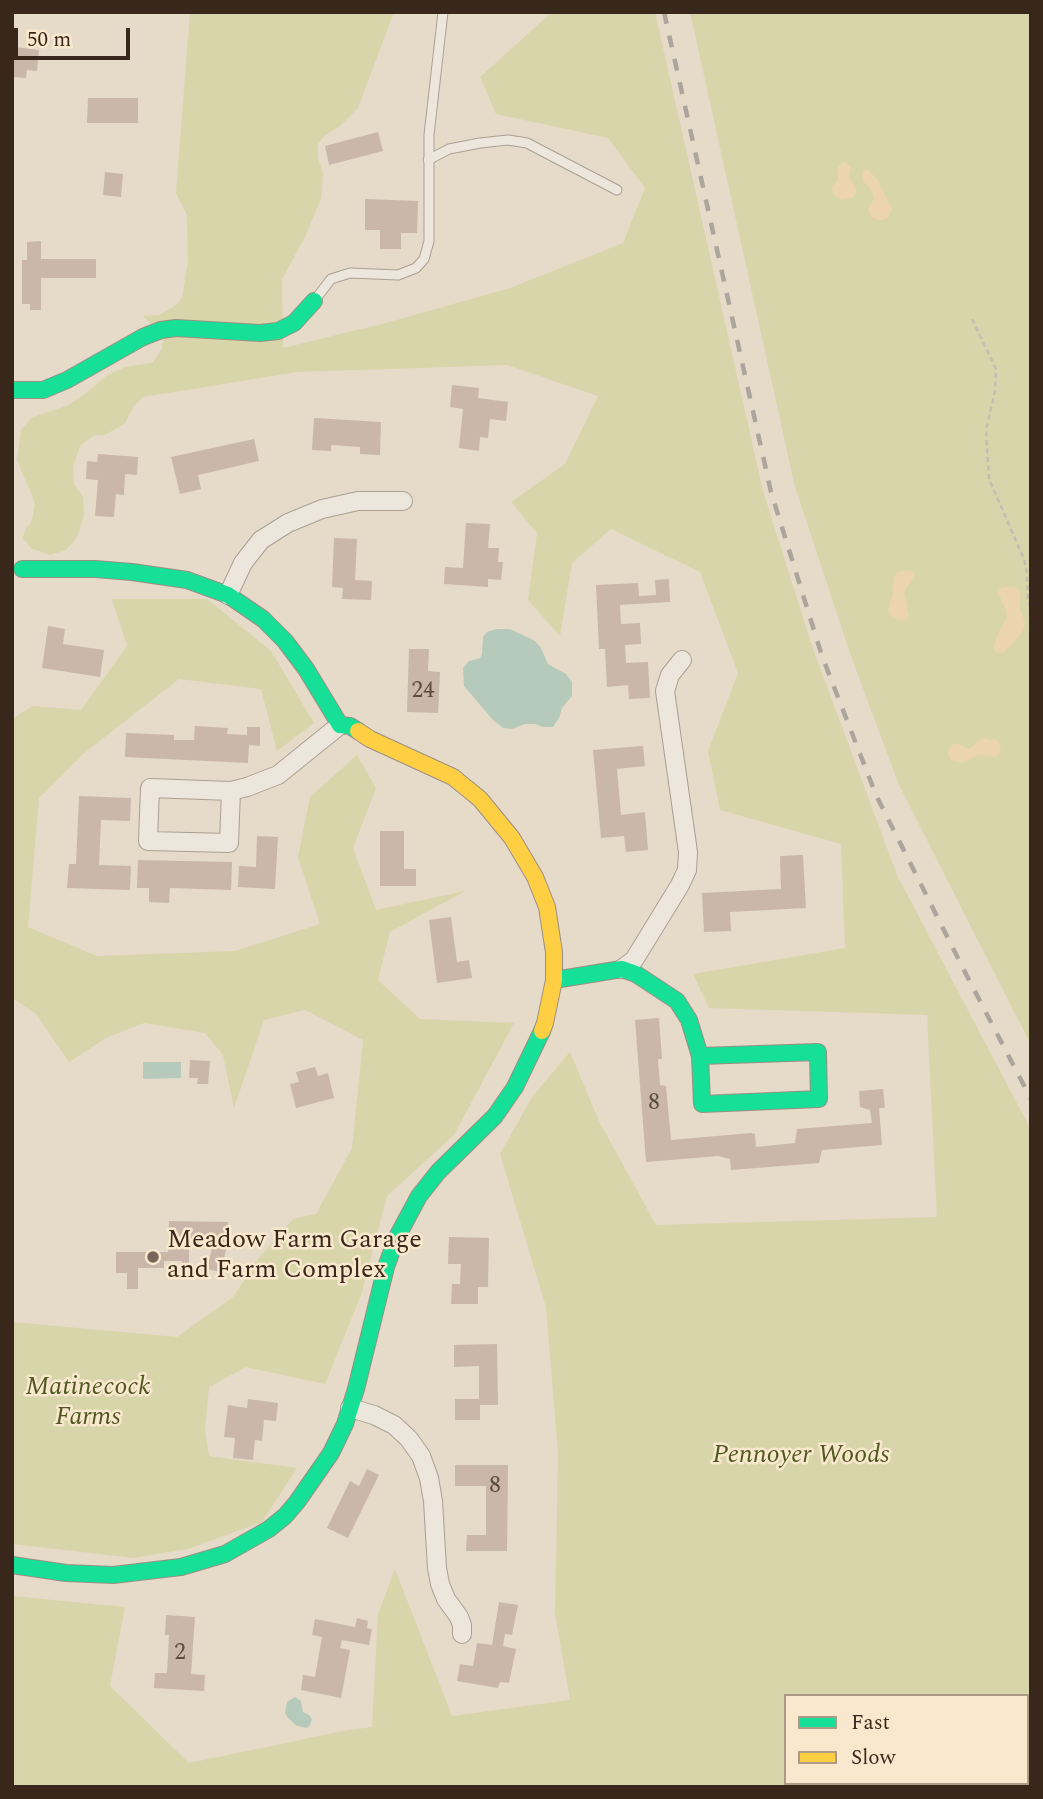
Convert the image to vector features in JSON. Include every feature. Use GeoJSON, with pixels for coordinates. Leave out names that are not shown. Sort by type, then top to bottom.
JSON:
{"type":"FeatureCollection","features":[{"type":"Feature","properties":{"kind":"street"},"geometry":{"type":"LineString","coordinates":[[12,390],[43,390],[161,330],[176,328],[260,333],[278,331],[294,323],[314,301]]}},
{"type":"Feature","properties":{"kind":"street"},"geometry":{"type":"LineString","coordinates":[[228,595],[243,562],[261,540],[289,523],[322,509],[358,501],[402,501]]}},
{"type":"Feature","properties":{"kind":"street"},"geometry":{"type":"LineString","coordinates":[[22,569],[132,572],[187,580],[228,595],[263,619],[285,641],[306,668],[340,725]]}},
{"type":"Feature","properties":{"kind":"street"},"geometry":{"type":"LineString","coordinates":[[554,980],[622,969],[634,960],[687,870],[688,852],[665,691],[670,675],[682,660]]}},
{"type":"Feature","properties":{"kind":"street"},"geometry":{"type":"LineString","coordinates":[[12,1566],[66,1573],[113,1575],[181,1567],[225,1553],[269,1530],[285,1516],[331,1453],[345,1424],[386,1267],[397,1237],[419,1196],[438,1172],[495,1116],[515,1087],[545,1023],[554,980],[554,952],[547,907],[535,877],[512,838],[480,799],[453,777],[370,739],[349,726],[340,725],[278,775],[231,791],[150,788],[148,841],[229,844],[231,791]]}},
{"type":"Feature","properties":{"kind":"street"},"geometry":{"type":"LineString","coordinates":[[622,969],[636,974],[677,1001],[689,1020],[700,1056],[702,1104],[819,1100],[818,1052],[700,1056]]}},
{"type":"Feature","properties":{"kind":"street"},"geometry":{"type":"LineString","coordinates":[[350,1408],[374,1415],[394,1425],[410,1439],[421,1455],[433,1501],[440,1584],[446,1599],[459,1617],[462,1634]]}},
{"type":"Feature","properties":{"kind":"lane"},"geometry":{"type":"LineString","coordinates":[[314,301],[331,279],[350,273],[398,275],[416,268],[424,260],[429,241],[429,135],[443,12]]}},
{"type":"Feature","properties":{"kind":"lane"},"geometry":{"type":"LineString","coordinates":[[428,160],[449,149],[480,143],[508,140],[527,143],[617,190]]}},
{"type":"Feature","properties":{"kind":"path"},"geometry":{"type":"LineString","coordinates":[[972,318],[996,369],[995,391],[986,430],[989,479],[1024,559],[1031,614]]}},
{"type":"Feature","properties":{"kind":"green space","name":"Pennoyer Woods"},"geometry":{"type":"Polygon","coordinates":[[[190,12],[394,12],[358,108],[318,144],[318,158],[323,173],[321,199],[305,237],[282,279],[283,348],[386,323],[510,288],[623,243],[645,188],[608,138],[496,114],[480,77],[552,12],[655,12],[763,491],[813,649],[897,875],[1031,1130],[1031,1787],[12,1787],[12,1596],[125,1607],[110,1686],[189,1763],[372,1727],[378,1614],[395,1569],[452,1716],[570,1700],[555,1614],[558,1454],[546,1307],[500,1154],[532,1097],[570,1052],[600,1123],[656,1225],[937,1217],[927,1015],[709,1008],[693,974],[845,948],[841,844],[720,810],[708,751],[738,673],[700,572],[611,529],[572,563],[560,636],[528,600],[537,533],[511,502],[565,464],[598,396],[507,365],[297,372],[143,397],[134,406],[125,423],[105,435],[94,435],[80,446],[73,467],[74,484],[83,497],[84,516],[76,539],[66,550],[50,555],[32,549],[23,538],[33,516],[35,503],[17,460],[21,430],[31,418],[68,405],[106,376],[125,367],[152,363],[162,349],[163,337],[143,316],[159,315],[175,306],[182,298],[188,261],[187,215],[176,193],[190,12]]]}},
{"type":"Feature","properties":{"kind":"green space"},"geometry":{"type":"Polygon","coordinates":[[[690,12],[1031,12],[1031,1045],[899,785],[852,659],[795,487],[690,12]]]}},
{"type":"Feature","properties":{"kind":"green space","name":"Matinecock Farms"},"geometry":{"type":"Polygon","coordinates":[[[112,599],[207,599],[271,651],[314,723],[277,751],[261,689],[179,679],[83,754],[39,798],[28,927],[97,956],[235,951],[320,924],[298,857],[310,797],[357,755],[376,788],[353,848],[376,910],[465,891],[390,932],[378,980],[420,1019],[514,1023],[454,1135],[387,1196],[361,1295],[325,1384],[246,1367],[209,1387],[205,1430],[209,1456],[297,1468],[262,1522],[188,1549],[134,1558],[12,1544],[12,1322],[177,1337],[233,1297],[259,1258],[293,1219],[316,1214],[352,1148],[363,1040],[305,1010],[264,1020],[234,1108],[223,1055],[205,1033],[144,1023],[106,1038],[69,1062],[36,1014],[12,998],[12,719],[32,706],[81,710],[127,646],[112,599]]]}},
{"type":"Feature","properties":{"kind":"sand"},"geometry":{"type":"Polygon","coordinates":[[[845,162],[851,167],[849,177],[856,187],[856,193],[853,197],[842,200],[834,195],[831,188],[838,180],[838,166],[845,162]]]}},
{"type":"Feature","properties":{"kind":"sand"},"geometry":{"type":"Polygon","coordinates":[[[869,170],[878,181],[892,209],[889,217],[883,220],[872,217],[868,211],[874,198],[871,189],[863,181],[862,174],[863,171],[869,170]]]}},
{"type":"Feature","properties":{"kind":"sand"},"geometry":{"type":"Polygon","coordinates":[[[909,570],[915,575],[904,592],[909,616],[906,620],[898,620],[888,611],[894,578],[897,572],[909,570]]]}},
{"type":"Feature","properties":{"kind":"sand"},"geometry":{"type":"Polygon","coordinates":[[[1005,587],[1017,588],[1021,592],[1019,606],[1025,623],[1016,640],[1004,652],[998,653],[995,652],[994,646],[1007,613],[998,592],[1005,587]]]}},
{"type":"Feature","properties":{"kind":"sand"},"geometry":{"type":"Polygon","coordinates":[[[983,738],[998,741],[1001,748],[999,754],[995,757],[978,755],[962,763],[951,760],[948,756],[953,744],[967,749],[983,738]]]}},
{"type":"Feature","properties":{"kind":"shaded area"},"geometry":{"type":"Polygon","coordinates":[[[510,629],[535,641],[548,664],[566,674],[572,682],[572,696],[562,708],[553,727],[525,724],[512,729],[503,728],[464,686],[463,668],[469,661],[480,658],[483,637],[487,632],[510,629]]]}},
{"type":"Feature","properties":{"kind":"shaded area"},"geometry":{"type":"Polygon","coordinates":[[[143,1062],[181,1062],[181,1078],[143,1079],[143,1062]]]}},
{"type":"Feature","properties":{"kind":"shaded area"},"geometry":{"type":"Polygon","coordinates":[[[295,1697],[301,1701],[303,1712],[312,1719],[307,1728],[297,1726],[285,1713],[287,1702],[295,1697]]]}},
{"type":"Feature","properties":{"kind":"building"},"geometry":{"type":"Polygon","coordinates":[[[15,47],[39,50],[37,71],[27,70],[26,78],[12,77],[12,49],[15,47]]]}},
{"type":"Feature","properties":{"kind":"building"},"geometry":{"type":"Polygon","coordinates":[[[88,98],[138,98],[138,123],[87,123],[88,98]]]}},
{"type":"Feature","properties":{"kind":"building"},"geometry":{"type":"Polygon","coordinates":[[[378,132],[383,151],[329,165],[325,146],[378,132]]]}},
{"type":"Feature","properties":{"kind":"building"},"geometry":{"type":"Polygon","coordinates":[[[105,172],[123,174],[121,197],[103,195],[105,172]]]}},
{"type":"Feature","properties":{"kind":"building"},"geometry":{"type":"Polygon","coordinates":[[[365,199],[418,201],[417,233],[401,233],[401,249],[380,249],[380,230],[365,230],[365,199]]]}},
{"type":"Feature","properties":{"kind":"building"},"geometry":{"type":"Polygon","coordinates":[[[41,241],[41,259],[96,259],[96,278],[41,278],[41,310],[30,310],[30,304],[22,304],[22,260],[27,260],[27,242],[41,241]]]}},
{"type":"Feature","properties":{"kind":"building"},"geometry":{"type":"Polygon","coordinates":[[[452,385],[479,388],[478,398],[508,402],[506,421],[490,419],[488,438],[480,437],[479,451],[459,448],[463,409],[450,407],[452,385]]]}},
{"type":"Feature","properties":{"kind":"building"},"geometry":{"type":"Polygon","coordinates":[[[314,418],[381,422],[380,455],[360,454],[360,447],[331,445],[331,451],[312,450],[314,418]]]}},
{"type":"Feature","properties":{"kind":"building"},"geometry":{"type":"Polygon","coordinates":[[[254,439],[259,461],[198,475],[201,489],[180,494],[171,457],[254,439]]]}},
{"type":"Feature","properties":{"kind":"building"},"geometry":{"type":"Polygon","coordinates":[[[98,454],[138,457],[137,475],[125,474],[124,495],[116,494],[114,517],[95,516],[98,480],[86,479],[87,461],[97,462],[98,454]]]}},
{"type":"Feature","properties":{"kind":"building"},"geometry":{"type":"Polygon","coordinates":[[[466,523],[490,524],[488,548],[499,548],[498,562],[503,562],[501,580],[488,579],[488,587],[444,584],[445,567],[463,568],[466,523]]]}},
{"type":"Feature","properties":{"kind":"building"},"geometry":{"type":"Polygon","coordinates":[[[334,538],[357,539],[355,580],[372,581],[371,600],[342,599],[343,588],[332,587],[334,538]]]}},
{"type":"Feature","properties":{"kind":"building"},"geometry":{"type":"Polygon","coordinates":[[[669,579],[670,602],[620,605],[621,624],[640,623],[641,644],[625,645],[626,663],[648,662],[650,698],[629,699],[628,685],[607,687],[605,649],[599,649],[596,585],[638,583],[639,596],[656,595],[655,580],[669,579]]]}},
{"type":"Feature","properties":{"kind":"building"},"geometry":{"type":"Polygon","coordinates":[[[48,626],[65,629],[63,644],[104,650],[100,677],[42,668],[48,626]]]}},
{"type":"Feature","properties":{"kind":"building"},"geometry":{"type":"Polygon","coordinates":[[[409,649],[429,649],[428,671],[440,672],[438,713],[407,712],[409,649]]]}},
{"type":"Feature","properties":{"kind":"building"},"geometry":{"type":"Polygon","coordinates":[[[195,726],[228,728],[227,734],[247,735],[247,727],[260,727],[260,746],[249,745],[248,763],[125,757],[126,733],[174,735],[174,740],[194,740],[195,726]]]}},
{"type":"Feature","properties":{"kind":"building"},"geometry":{"type":"Polygon","coordinates":[[[643,746],[645,766],[617,769],[621,815],[645,812],[648,850],[626,852],[624,836],[601,838],[593,750],[643,746]]]}},
{"type":"Feature","properties":{"kind":"building"},"geometry":{"type":"Polygon","coordinates":[[[79,796],[131,798],[130,821],[101,820],[99,865],[131,866],[130,890],[67,888],[69,864],[76,864],[79,796]]]}},
{"type":"Feature","properties":{"kind":"building"},"geometry":{"type":"Polygon","coordinates":[[[380,831],[404,831],[404,869],[416,869],[416,886],[380,886],[380,831]]]}},
{"type":"Feature","properties":{"kind":"building"},"geometry":{"type":"Polygon","coordinates":[[[257,836],[278,837],[275,889],[238,887],[239,866],[256,867],[257,836]]]}},
{"type":"Feature","properties":{"kind":"building"},"geometry":{"type":"Polygon","coordinates":[[[803,855],[806,908],[730,912],[731,931],[704,932],[702,893],[781,889],[780,856],[803,855]]]}},
{"type":"Feature","properties":{"kind":"building"},"geometry":{"type":"Polygon","coordinates":[[[138,860],[232,862],[231,890],[170,888],[169,903],[149,902],[149,888],[137,888],[138,860]]]}},
{"type":"Feature","properties":{"kind":"building"},"geometry":{"type":"Polygon","coordinates":[[[451,917],[457,962],[469,960],[472,978],[437,983],[429,920],[451,917]]]}},
{"type":"Feature","properties":{"kind":"building"},"geometry":{"type":"Polygon","coordinates":[[[659,1018],[662,1059],[658,1059],[660,1085],[666,1086],[671,1140],[751,1133],[755,1134],[756,1147],[795,1143],[797,1129],[872,1123],[870,1110],[860,1107],[859,1091],[883,1089],[885,1108],[879,1108],[882,1145],[822,1150],[819,1163],[731,1170],[730,1159],[718,1156],[646,1162],[635,1020],[659,1018]]]}},
{"type":"Feature","properties":{"kind":"building"},"geometry":{"type":"Polygon","coordinates":[[[190,1060],[210,1061],[208,1084],[197,1084],[198,1078],[189,1078],[190,1060]]]}},
{"type":"Feature","properties":{"kind":"building"},"geometry":{"type":"Polygon","coordinates":[[[315,1067],[318,1076],[328,1073],[334,1098],[296,1108],[290,1084],[299,1082],[296,1072],[315,1067]]]}},
{"type":"Feature","properties":{"kind":"building","name":"Meadow Farm Garage and Farm Complex"},"geometry":{"type":"Polygon","coordinates":[[[169,1221],[228,1222],[228,1240],[221,1272],[207,1269],[214,1240],[189,1239],[189,1269],[182,1269],[182,1261],[164,1261],[164,1268],[138,1268],[138,1289],[127,1289],[127,1273],[116,1273],[116,1252],[168,1252],[169,1221]]]}},
{"type":"Feature","properties":{"kind":"building"},"geometry":{"type":"Polygon","coordinates":[[[449,1237],[489,1238],[488,1287],[478,1287],[478,1304],[451,1304],[452,1284],[460,1284],[461,1264],[448,1264],[449,1237]]]}},
{"type":"Feature","properties":{"kind":"building"},"geometry":{"type":"Polygon","coordinates":[[[497,1344],[498,1405],[480,1405],[480,1420],[455,1420],[455,1399],[479,1399],[479,1366],[454,1367],[454,1345],[497,1344]]]}},
{"type":"Feature","properties":{"kind":"building"},"geometry":{"type":"Polygon","coordinates":[[[248,1399],[278,1403],[276,1421],[264,1420],[262,1441],[255,1440],[253,1460],[233,1458],[235,1438],[224,1437],[228,1405],[247,1408],[248,1399]]]}},
{"type":"Feature","properties":{"kind":"building"},"geometry":{"type":"Polygon","coordinates":[[[455,1465],[508,1465],[507,1551],[466,1551],[467,1535],[486,1535],[486,1486],[455,1486],[455,1465]]]}},
{"type":"Feature","properties":{"kind":"building"},"geometry":{"type":"Polygon","coordinates":[[[367,1469],[379,1475],[348,1538],[327,1528],[350,1481],[359,1486],[367,1469]]]}},
{"type":"Feature","properties":{"kind":"building"},"geometry":{"type":"Polygon","coordinates":[[[499,1602],[518,1605],[512,1635],[505,1634],[503,1646],[516,1649],[509,1683],[500,1682],[498,1688],[457,1681],[460,1664],[473,1666],[477,1643],[492,1645],[499,1602]]]}},
{"type":"Feature","properties":{"kind":"building"},"geometry":{"type":"Polygon","coordinates":[[[166,1615],[195,1617],[191,1674],[205,1675],[204,1691],[154,1688],[155,1673],[167,1673],[169,1635],[165,1635],[166,1615]]]}},
{"type":"Feature","properties":{"kind":"building"},"geometry":{"type":"Polygon","coordinates":[[[357,1618],[368,1621],[367,1628],[372,1629],[369,1645],[342,1640],[340,1648],[350,1650],[341,1698],[301,1690],[303,1675],[315,1677],[322,1637],[312,1635],[315,1619],[355,1627],[357,1618]]]}},
{"type":"Feature","properties":{"kind":"railway"},"geometry":{"type":"LineString","coordinates":[[664,12],[771,492],[822,656],[876,795],[1031,1099]]}},
{"type":"Feature","properties":{"kind":"traffic: fast"},"geometry":{"type":"LineString","coordinates":[[12,390],[43,390],[161,330],[176,328],[260,333],[278,331],[294,323],[314,301]]}},
{"type":"Feature","properties":{"kind":"traffic: fast"},"geometry":{"type":"LineString","coordinates":[[22,569],[132,572],[187,580],[228,595],[263,619],[285,641],[306,669],[340,725],[350,726],[358,731]]}},
{"type":"Feature","properties":{"kind":"traffic: fast"},"geometry":{"type":"LineString","coordinates":[[554,980],[622,969],[636,974],[677,1001],[689,1020],[700,1056],[702,1104],[819,1099],[818,1052],[700,1056]]}},
{"type":"Feature","properties":{"kind":"traffic: fast"},"geometry":{"type":"LineString","coordinates":[[12,1565],[66,1573],[113,1575],[181,1567],[225,1554],[269,1529],[285,1516],[331,1453],[345,1424],[386,1267],[397,1237],[419,1196],[438,1172],[495,1116],[515,1087],[542,1031]]}},
{"type":"Feature","properties":{"kind":"traffic: slow"},"geometry":{"type":"LineString","coordinates":[[358,731],[453,777],[480,799],[512,838],[535,877],[547,907],[554,952],[554,980],[542,1031]]}},
{"type":"Feature","properties":{"kind":"place","name":"Meadow Farm Garage and Farm Complex"},"geometry":{"type":"Point","coordinates":[153,1257]}}]}
